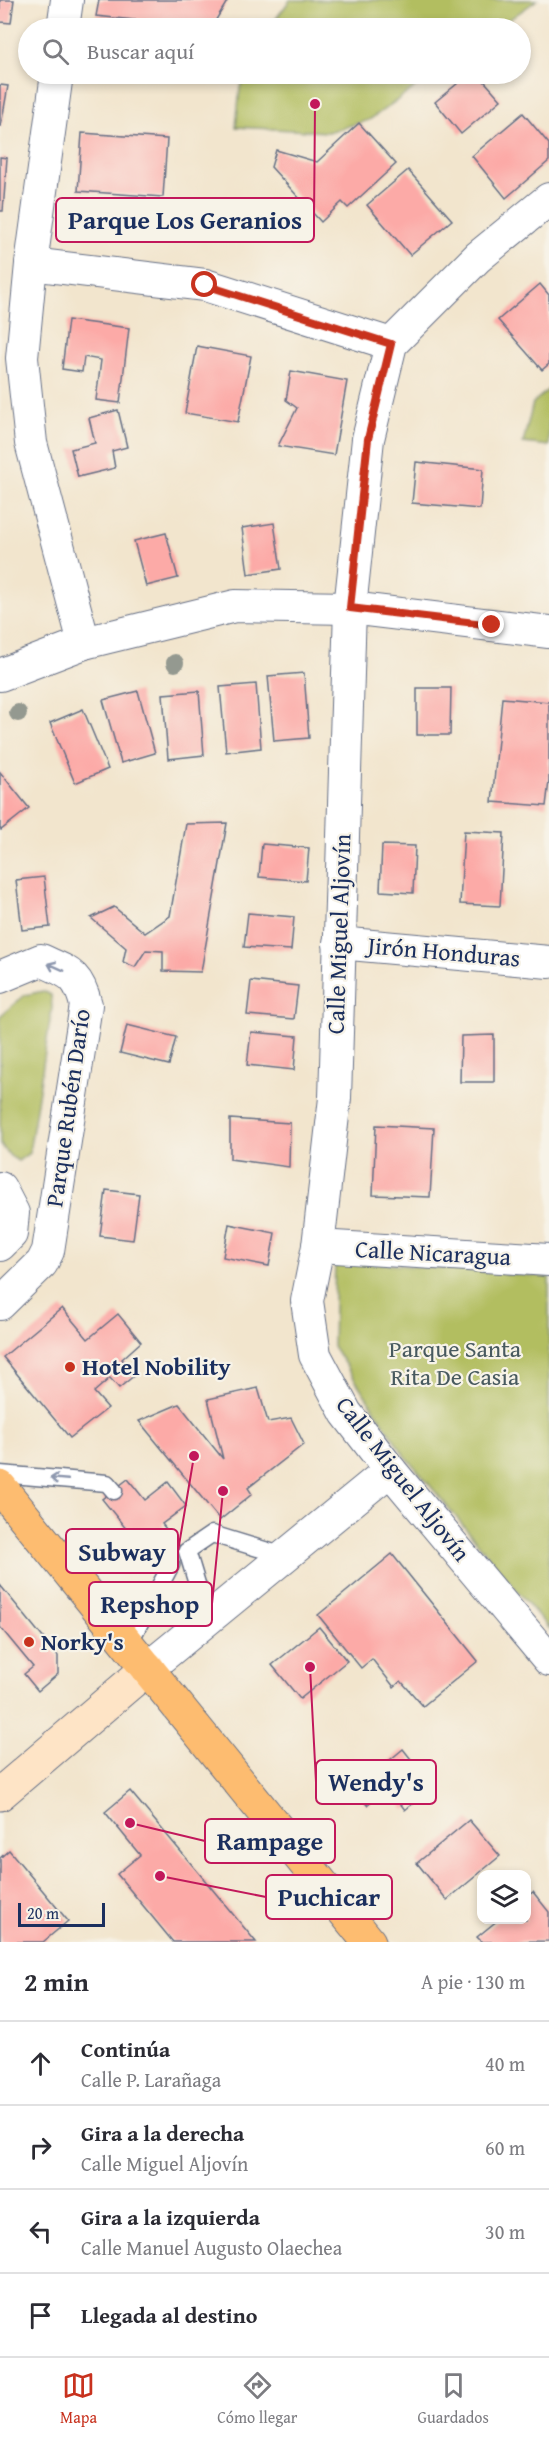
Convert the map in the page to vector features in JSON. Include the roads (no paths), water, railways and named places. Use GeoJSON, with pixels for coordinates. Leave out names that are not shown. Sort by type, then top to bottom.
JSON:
{"type":"FeatureCollection","features":[{"type":"Feature","properties":{"kind":"main road"},"geometry":{"type":"LineString","coordinates":[[0,1487],[369,1942]]}},
{"type":"Feature","properties":{"kind":"main road"},"geometry":{"type":"LineString","coordinates":[[0,1794],[138,1657]]}},
{"type":"Feature","properties":{"kind":"street"},"geometry":{"type":"LineString","coordinates":[[64,18],[67,0]]}},
{"type":"Feature","properties":{"kind":"street"},"geometry":{"type":"LineString","coordinates":[[56,84],[31,264],[22,358],[31,443],[84,642]]}},
{"type":"Feature","properties":{"kind":"street"},"geometry":{"type":"LineString","coordinates":[[31,264],[205,285],[391,344],[478,258],[549,199]]}},
{"type":"Feature","properties":{"kind":"street","name":"Calle Miguel Aljovín"},"geometry":{"type":"LineString","coordinates":[[391,344],[368,439],[350,608],[335,1098],[318,1246],[307,1301],[315,1355],[346,1413],[390,1470],[549,1660]]}},
{"type":"Feature","properties":{"kind":"street"},"geometry":{"type":"LineString","coordinates":[[0,675],[84,642],[235,606],[350,608],[549,632]]}},
{"type":"Feature","properties":{"kind":"street","name":"Jirón Honduras"},"geometry":{"type":"LineString","coordinates":[[339,943],[549,962]]}},
{"type":"Feature","properties":{"kind":"street","name":"Parque Rubén Darío"},"geometry":{"type":"LineString","coordinates":[[0,977],[41,960],[72,974],[82,989],[86,1005],[48,1251],[42,1263],[0,1304]]}},
{"type":"Feature","properties":{"kind":"street","name":"Parque Rubén Darío"},"geometry":{"type":"LineString","coordinates":[[0,1188],[13,1213],[6,1240]]}},
{"type":"Feature","properties":{"kind":"street"},"geometry":{"type":"LineString","coordinates":[[6,1240],[42,1263]]}},
{"type":"Feature","properties":{"kind":"street","name":"Calle Nicaragua"},"geometry":{"type":"LineString","coordinates":[[318,1246],[549,1260]]}},
{"type":"Feature","properties":{"kind":"street"},"geometry":{"type":"LineString","coordinates":[[138,1657],[208,1620],[390,1470]]}},
{"type":"Feature","properties":{"kind":"lane"},"geometry":{"type":"LineString","coordinates":[[0,1474],[107,1483],[114,1491]]}},
{"type":"Feature","properties":{"kind":"lane"},"geometry":{"type":"LineString","coordinates":[[138,1657],[169,1562],[212,1534],[285,1556]]}},
{"type":"Feature","properties":{"kind":"lane"},"geometry":{"type":"LineString","coordinates":[[187,1551],[208,1620]]}},
{"type":"Feature","properties":{"kind":"place","name":"Parque Los Geranios"},"geometry":{"type":"Point","coordinates":[315,104]}},
{"type":"Feature","properties":{"kind":"place","name":"Hotel Nobility"},"geometry":{"type":"Point","coordinates":[70,1367]}},
{"type":"Feature","properties":{"kind":"place","name":"Subway"},"geometry":{"type":"Point","coordinates":[194,1456]}},
{"type":"Feature","properties":{"kind":"place","name":"Repshop"},"geometry":{"type":"Point","coordinates":[223,1491]}},
{"type":"Feature","properties":{"kind":"place","name":"Norky's"},"geometry":{"type":"Point","coordinates":[29,1642]}},
{"type":"Feature","properties":{"kind":"place","name":"Wendy's"},"geometry":{"type":"Point","coordinates":[310,1667]}},
{"type":"Feature","properties":{"kind":"place","name":"Rampage"},"geometry":{"type":"Point","coordinates":[130,1823]}},
{"type":"Feature","properties":{"kind":"place","name":"Puchicar"},"geometry":{"type":"Point","coordinates":[160,1876]}},
{"type":"Feature","properties":{"kind":"park label","name":"Parque Santa Rita De Casia"},"geometry":{"type":"Point","coordinates":[455,1363]}}]}
